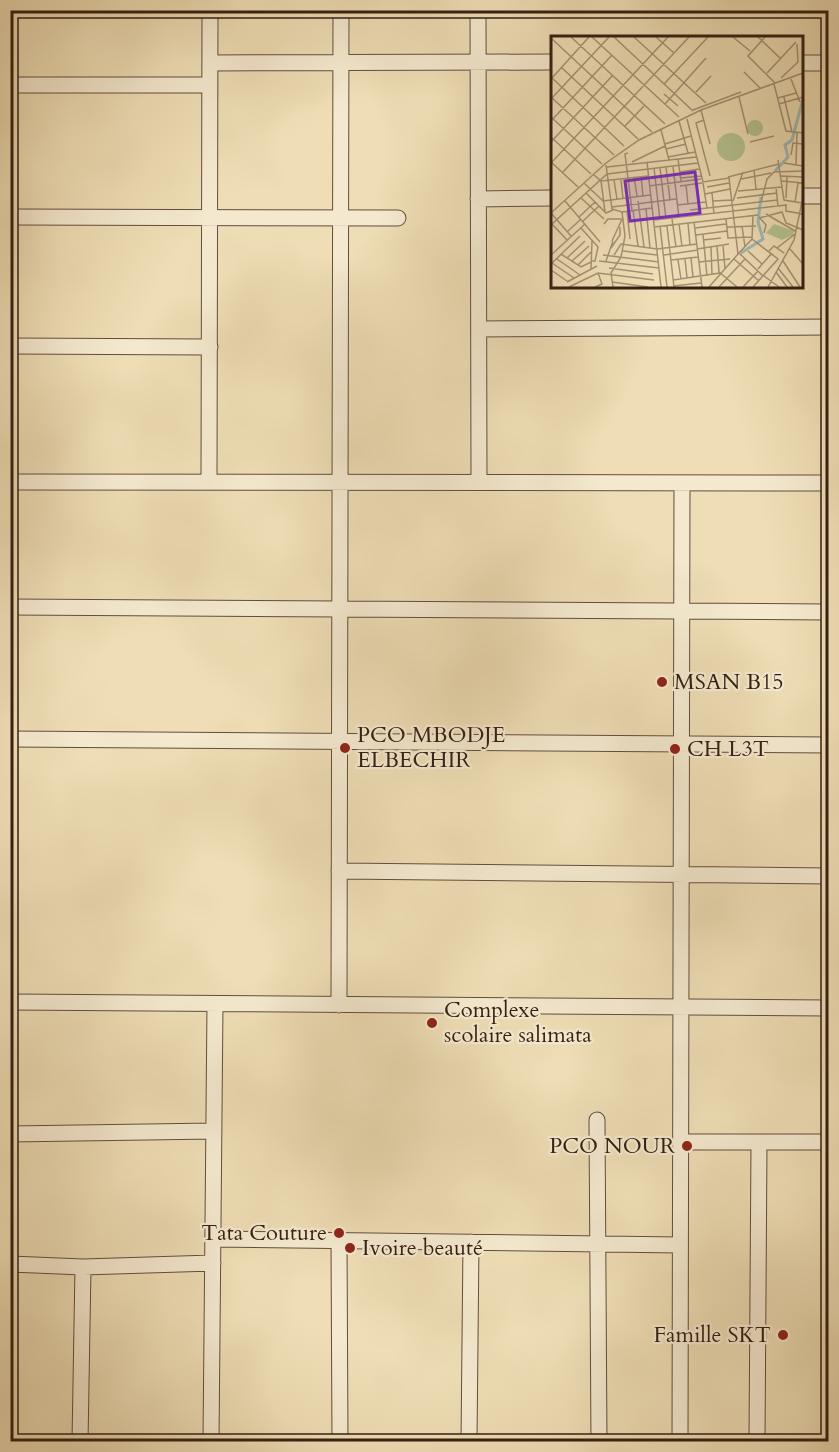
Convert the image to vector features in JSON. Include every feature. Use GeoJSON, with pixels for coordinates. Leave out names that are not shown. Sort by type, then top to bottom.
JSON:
{"type":"FeatureCollection","features":[{"type":"Feature","properties":{"kind":"street"},"geometry":{"type":"LineString","coordinates":[[209,482],[210,10]]}},
{"type":"Feature","properties":{"kind":"street"},"geometry":{"type":"LineString","coordinates":[[339,1005],[341,10]]}},
{"type":"Feature","properties":{"kind":"street"},"geometry":{"type":"LineString","coordinates":[[478,10],[479,482]]}},
{"type":"Feature","properties":{"kind":"street"},"geometry":{"type":"LineString","coordinates":[[210,63],[551,62]]}},
{"type":"Feature","properties":{"kind":"street"},"geometry":{"type":"LineString","coordinates":[[803,63],[828,63]]}},
{"type":"Feature","properties":{"kind":"street"},"geometry":{"type":"LineString","coordinates":[[10,85],[210,85]]}},
{"type":"Feature","properties":{"kind":"street"},"geometry":{"type":"LineString","coordinates":[[803,196],[828,196]]}},
{"type":"Feature","properties":{"kind":"street"},"geometry":{"type":"LineString","coordinates":[[478,199],[551,198]]}},
{"type":"Feature","properties":{"kind":"street"},"geometry":{"type":"LineString","coordinates":[[10,217],[398,218]]}},
{"type":"Feature","properties":{"kind":"street"},"geometry":{"type":"LineString","coordinates":[[479,329],[828,327]]}},
{"type":"Feature","properties":{"kind":"street"},"geometry":{"type":"LineString","coordinates":[[10,346],[210,347]]}},
{"type":"Feature","properties":{"kind":"street"},"geometry":{"type":"LineString","coordinates":[[10,482],[828,483]]}},
{"type":"Feature","properties":{"kind":"street"},"geometry":{"type":"LineString","coordinates":[[680,1442],[682,483]]}},
{"type":"Feature","properties":{"kind":"street"},"geometry":{"type":"LineString","coordinates":[[10,607],[828,612]]}},
{"type":"Feature","properties":{"kind":"street"},"geometry":{"type":"LineString","coordinates":[[10,739],[828,746]]}},
{"type":"Feature","properties":{"kind":"street"},"geometry":{"type":"LineString","coordinates":[[339,871],[828,876]]}},
{"type":"Feature","properties":{"kind":"street"},"geometry":{"type":"LineString","coordinates":[[10,1002],[828,1008]]}},
{"type":"Feature","properties":{"kind":"street"},"geometry":{"type":"LineString","coordinates":[[211,1442],[215,1004]]}},
{"type":"Feature","properties":{"kind":"street"},"geometry":{"type":"LineString","coordinates":[[597,1120],[599,1442]]}},
{"type":"Feature","properties":{"kind":"street"},"geometry":{"type":"LineString","coordinates":[[10,1134],[214,1131]]}},
{"type":"Feature","properties":{"kind":"street"},"geometry":{"type":"LineString","coordinates":[[681,1142],[828,1142]]}},
{"type":"Feature","properties":{"kind":"street"},"geometry":{"type":"LineString","coordinates":[[757,1442],[759,1143]]}},
{"type":"Feature","properties":{"kind":"street"},"geometry":{"type":"LineString","coordinates":[[213,1239],[680,1245]]}},
{"type":"Feature","properties":{"kind":"street"},"geometry":{"type":"LineString","coordinates":[[339,1240],[340,1442]]}},
{"type":"Feature","properties":{"kind":"street"},"geometry":{"type":"LineString","coordinates":[[469,1442],[471,1242]]}},
{"type":"Feature","properties":{"kind":"street"},"geometry":{"type":"LineString","coordinates":[[10,1264],[83,1267],[213,1263]]}},
{"type":"Feature","properties":{"kind":"street"},"geometry":{"type":"LineString","coordinates":[[81,1442],[83,1267]]}},
{"type":"Feature","properties":{"kind":"place","name":"MSAN B15"},"geometry":{"type":"Point","coordinates":[662,682]}},
{"type":"Feature","properties":{"kind":"place","name":"PCO MBODJE ELBECHIR"},"geometry":{"type":"Point","coordinates":[345,748]}},
{"type":"Feature","properties":{"kind":"place","name":"CH L3T"},"geometry":{"type":"Point","coordinates":[675,749]}},
{"type":"Feature","properties":{"kind":"place","name":"Complexe scolaire salimata"},"geometry":{"type":"Point","coordinates":[432,1023]}},
{"type":"Feature","properties":{"kind":"place","name":"PCO NOUR"},"geometry":{"type":"Point","coordinates":[687,1146]}},
{"type":"Feature","properties":{"kind":"place","name":"Tata Couture"},"geometry":{"type":"Point","coordinates":[339,1233]}},
{"type":"Feature","properties":{"kind":"place","name":"Ivoire beauté"},"geometry":{"type":"Point","coordinates":[350,1248]}},
{"type":"Feature","properties":{"kind":"place","name":"Famille SKT"},"geometry":{"type":"Point","coordinates":[783,1335]}}]}
